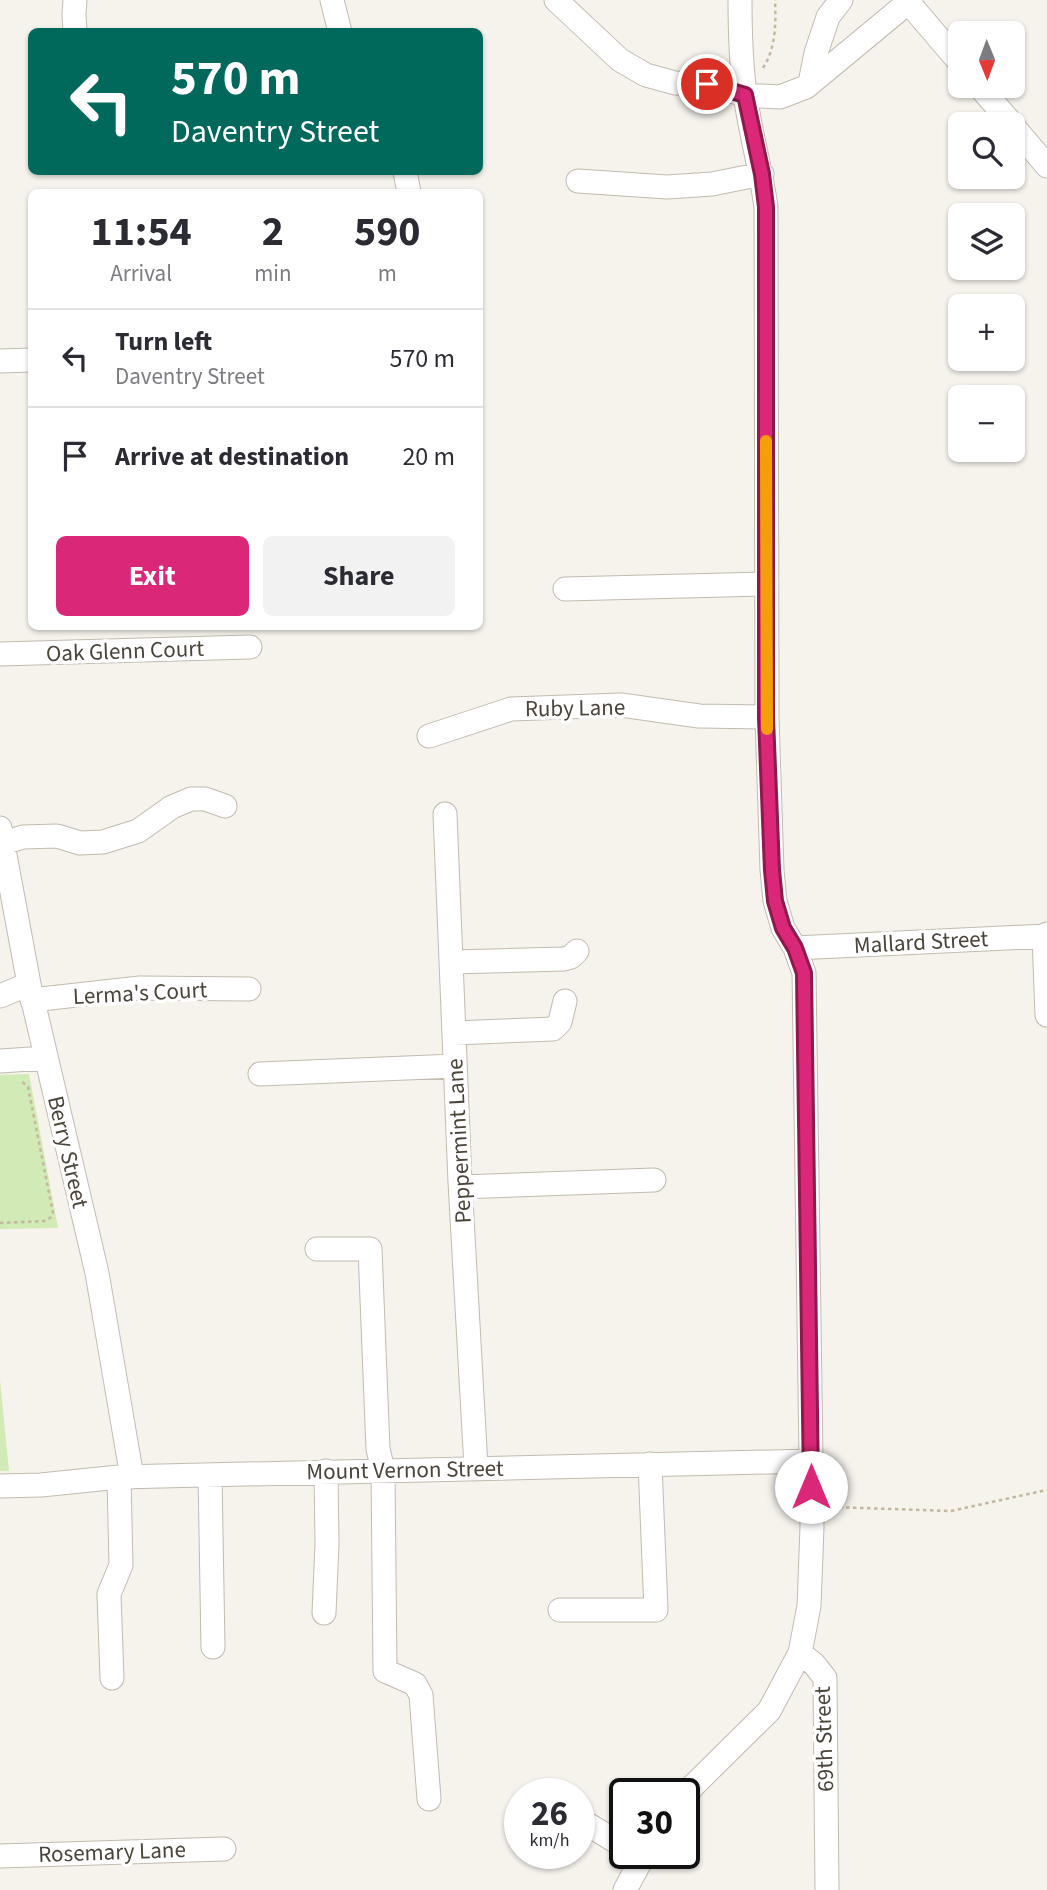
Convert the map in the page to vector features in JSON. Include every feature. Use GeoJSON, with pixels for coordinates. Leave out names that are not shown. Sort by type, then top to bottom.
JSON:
{"type":"FeatureCollection","features":[{"type":"Feature","properties":{"kind":"street"},"geometry":{"type":"LineString","coordinates":[[75,0],[75,28]]}},
{"type":"Feature","properties":{"kind":"street"},"geometry":{"type":"LineString","coordinates":[[332,0],[339,28]]}},
{"type":"Feature","properties":{"kind":"street"},"geometry":{"type":"LineString","coordinates":[[556,0],[620,60],[646,75],[675,83],[707,84],[745,95],[780,97],[810,83],[910,1],[948,48]]}},
{"type":"Feature","properties":{"kind":"street"},"geometry":{"type":"LineString","coordinates":[[700,1779],[769,1711],[800,1653],[809,1606],[811,1461],[804,973],[795,948],[783,928],[775,901],[766,718],[766,207],[762,174],[745,95],[740,0]]}},
{"type":"Feature","properties":{"kind":"street"},"geometry":{"type":"LineString","coordinates":[[810,83],[816,53],[828,17],[841,0]]}},
{"type":"Feature","properties":{"kind":"street"},"geometry":{"type":"LineString","coordinates":[[989,98],[1002,112]]}},
{"type":"Feature","properties":{"kind":"street"},"geometry":{"type":"LineString","coordinates":[[1025,139],[1047,166]]}},
{"type":"Feature","properties":{"kind":"street"},"geometry":{"type":"LineString","coordinates":[[578,181],[667,187],[712,184],[762,174]]}},
{"type":"Feature","properties":{"kind":"street"},"geometry":{"type":"LineString","coordinates":[[0,360],[28,360]]}},
{"type":"Feature","properties":{"kind":"street"},"geometry":{"type":"LineString","coordinates":[[565,589],[766,584]]}},
{"type":"Feature","properties":{"kind":"street","name":"Oak Glenn Court"},"geometry":{"type":"LineString","coordinates":[[0,654],[250,647]]}},
{"type":"Feature","properties":{"kind":"street","name":"Ruby Lane"},"geometry":{"type":"LineString","coordinates":[[429,736],[511,709],[621,705],[699,716],[766,718]]}},
{"type":"Feature","properties":{"kind":"street"},"geometry":{"type":"LineString","coordinates":[[2,836],[57,836],[80,843],[103,842],[138,831],[172,807],[191,799],[205,799],[225,806]]}},
{"type":"Feature","properties":{"kind":"street","name":"Peppermint Lane"},"geometry":{"type":"LineString","coordinates":[[445,814],[476,1468]]}},
{"type":"Feature","properties":{"kind":"street","name":"Berry Street"},"geometry":{"type":"LineString","coordinates":[[2,836],[4,871],[97,1273],[126,1477],[121,1565],[109,1594],[112,1678]]}},
{"type":"Feature","properties":{"kind":"street"},"geometry":{"type":"LineString","coordinates":[[1046,935],[1047,1015]]}},
{"type":"Feature","properties":{"kind":"street","name":"Mallard Street"},"geometry":{"type":"LineString","coordinates":[[795,948],[1046,935]]}},
{"type":"Feature","properties":{"kind":"street"},"geometry":{"type":"LineString","coordinates":[[451,962],[564,959],[577,951]]}},
{"type":"Feature","properties":{"kind":"street","name":"Lerma's Court"},"geometry":{"type":"LineString","coordinates":[[0,996],[31,992],[140,988],[248,989]]}},
{"type":"Feature","properties":{"kind":"street"},"geometry":{"type":"LineString","coordinates":[[454,1033],[553,1030],[560,1022],[565,1000]]}},
{"type":"Feature","properties":{"kind":"street"},"geometry":{"type":"LineString","coordinates":[[7,1069],[46,1058]]}},
{"type":"Feature","properties":{"kind":"street"},"geometry":{"type":"LineString","coordinates":[[260,1074],[456,1066]]}},
{"type":"Feature","properties":{"kind":"street"},"geometry":{"type":"LineString","coordinates":[[461,1187],[654,1180]]}},
{"type":"Feature","properties":{"kind":"street"},"geometry":{"type":"LineString","coordinates":[[317,1249],[370,1249],[378,1449],[383,1470],[385,1671],[415,1684],[421,1695],[429,1798]]}},
{"type":"Feature","properties":{"kind":"street","name":"Mount Vernon Street"},"geometry":{"type":"LineString","coordinates":[[0,1486],[126,1477],[811,1461]]}},
{"type":"Feature","properties":{"kind":"street"},"geometry":{"type":"LineString","coordinates":[[560,1610],[656,1610],[650,1464]]}},
{"type":"Feature","properties":{"kind":"street"},"geometry":{"type":"LineString","coordinates":[[324,1613],[326,1471]]}},
{"type":"Feature","properties":{"kind":"street"},"geometry":{"type":"LineString","coordinates":[[210,1475],[213,1647]]}},
{"type":"Feature","properties":{"kind":"street","name":"69th Street"},"geometry":{"type":"LineString","coordinates":[[800,1653],[814,1664],[825,1678],[827,1890]]}},
{"type":"Feature","properties":{"kind":"street","name":"Rosemary Lane"},"geometry":{"type":"LineString","coordinates":[[0,1856],[224,1849]]}},
{"type":"Feature","properties":{"kind":"street"},"geometry":{"type":"LineString","coordinates":[[625,1890],[632,1869]]}},
{"type":"Feature","properties":{"kind":"path"},"geometry":{"type":"LineString","coordinates":[[745,95],[768,61],[776,32],[775,0]]}},
{"type":"Feature","properties":{"kind":"path"},"geometry":{"type":"LineString","coordinates":[[0,1223],[44,1221],[54,1213],[28,1087],[7,1069]]}},
{"type":"Feature","properties":{"kind":"path"},"geometry":{"type":"LineString","coordinates":[[811,1507],[951,1511],[1047,1490]]}},
{"type":"Feature","properties":{"kind":"green space"},"geometry":{"type":"Polygon","coordinates":[[[29,1074],[58,1228],[0,1229],[0,1075],[29,1074]]]}},
{"type":"Feature","properties":{"kind":"green space"},"geometry":{"type":"Polygon","coordinates":[[[0,1380],[9,1471],[0,1471],[0,1380]]]}},
{"type":"Feature","properties":{"kind":"slow traffic"},"geometry":{"type":"LineString","coordinates":[[766,441],[767,729]]}},
{"type":"Feature","properties":{"kind":"route"},"geometry":{"type":"LineString","coordinates":[[707,84],[745,95],[762,174],[766,207],[766,718],[775,901],[783,928],[795,948],[804,973],[811,1487]]}}]}
